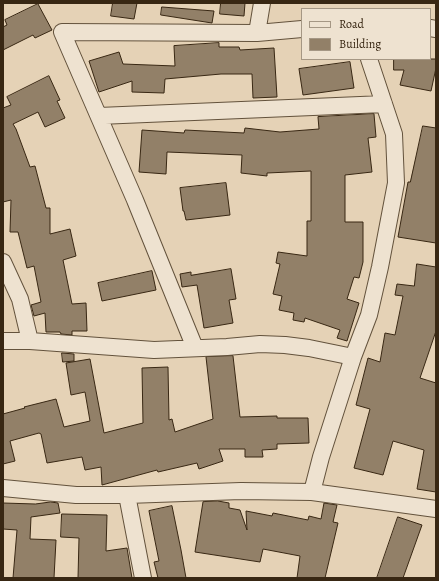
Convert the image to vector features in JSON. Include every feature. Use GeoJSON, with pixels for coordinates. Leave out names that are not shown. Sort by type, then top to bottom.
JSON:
{"type":"FeatureCollection","features":[{"type":"Feature","properties":{"kind":"street"},"geometry":{"type":"LineString","coordinates":[[257,32],[262,3]]}},
{"type":"Feature","properties":{"kind":"street"},"geometry":{"type":"LineString","coordinates":[[194,348],[136,200],[62,32],[257,32],[301,29]]}},
{"type":"Feature","properties":{"kind":"street"},"geometry":{"type":"LineString","coordinates":[[312,492],[321,457],[353,357],[369,315],[396,183],[394,134],[369,60]]}},
{"type":"Feature","properties":{"kind":"street"},"geometry":{"type":"LineString","coordinates":[[99,116],[384,104]]}},
{"type":"Feature","properties":{"kind":"street"},"geometry":{"type":"LineString","coordinates":[[3,262],[20,299],[30,341]]}},
{"type":"Feature","properties":{"kind":"street"},"geometry":{"type":"LineString","coordinates":[[3,341],[30,341],[154,350],[285,344],[353,357]]}},
{"type":"Feature","properties":{"kind":"street"},"geometry":{"type":"LineString","coordinates":[[3,488],[76,495],[127,495],[241,491],[312,492],[436,509]]}},
{"type":"Feature","properties":{"kind":"street"},"geometry":{"type":"LineString","coordinates":[[127,495],[143,578]]}},
{"type":"Feature","properties":{"kind":"building"},"geometry":{"type":"Polygon","coordinates":[[[113,3],[137,3],[134,19],[111,16],[113,3]]]}},
{"type":"Feature","properties":{"kind":"building"},"geometry":{"type":"Polygon","coordinates":[[[221,3],[245,3],[244,16],[220,14],[221,3]]]}},
{"type":"Feature","properties":{"kind":"building"},"geometry":{"type":"Polygon","coordinates":[[[38,4],[52,30],[35,38],[33,35],[3,50],[3,27],[7,25],[5,20],[38,4]]]}},
{"type":"Feature","properties":{"kind":"building"},"geometry":{"type":"Polygon","coordinates":[[[162,7],[214,11],[212,23],[161,15],[162,7]]]}},
{"type":"Feature","properties":{"kind":"building"},"geometry":{"type":"Polygon","coordinates":[[[219,43],[219,47],[239,47],[240,50],[274,48],[277,97],[253,98],[252,74],[221,74],[165,79],[164,93],[132,92],[132,81],[99,92],[89,61],[119,52],[123,64],[175,66],[174,46],[219,43]]]}},
{"type":"Feature","properties":{"kind":"building"},"geometry":{"type":"Polygon","coordinates":[[[436,59],[436,68],[431,91],[400,85],[404,70],[394,70],[394,60],[436,59]]]}},
{"type":"Feature","properties":{"kind":"building"},"geometry":{"type":"Polygon","coordinates":[[[350,62],[354,88],[303,95],[299,69],[350,62]]]}},
{"type":"Feature","properties":{"kind":"building"},"geometry":{"type":"Polygon","coordinates":[[[49,76],[60,100],[57,101],[65,118],[45,127],[38,112],[13,124],[30,167],[35,166],[46,208],[50,208],[50,234],[70,229],[76,256],[63,260],[72,304],[86,303],[87,331],[72,331],[72,335],[61,334],[60,332],[46,332],[45,313],[34,316],[31,305],[41,302],[34,266],[27,268],[18,232],[10,232],[11,200],[3,202],[3,108],[11,105],[7,97],[49,76]]]}},
{"type":"Feature","properties":{"kind":"building"},"geometry":{"type":"Polygon","coordinates":[[[374,114],[376,137],[368,138],[372,172],[345,175],[345,222],[363,222],[363,262],[359,278],[354,277],[347,299],[359,303],[347,341],[337,338],[340,330],[305,318],[304,322],[293,320],[294,313],[279,310],[282,296],[273,294],[280,264],[276,263],[278,252],[307,256],[307,221],[311,221],[311,171],[267,173],[267,176],[241,173],[242,155],[167,152],[166,174],[139,172],[142,130],[184,133],[185,130],[244,133],[245,128],[280,132],[319,129],[318,117],[374,114]]]}},
{"type":"Feature","properties":{"kind":"building"},"geometry":{"type":"Polygon","coordinates":[[[423,126],[436,128],[436,243],[398,237],[408,182],[410,182],[423,126]]]}},
{"type":"Feature","properties":{"kind":"building"},"geometry":{"type":"Polygon","coordinates":[[[226,183],[230,215],[186,220],[183,211],[180,188],[226,183]]]}},
{"type":"Feature","properties":{"kind":"building"},"geometry":{"type":"Polygon","coordinates":[[[417,264],[436,267],[436,331],[420,378],[436,383],[436,492],[417,489],[424,450],[393,441],[383,475],[354,468],[370,409],[356,405],[368,358],[380,362],[385,333],[395,335],[403,296],[395,295],[397,284],[414,286],[417,264]]]}},
{"type":"Feature","properties":{"kind":"building"},"geometry":{"type":"Polygon","coordinates":[[[231,269],[236,299],[229,300],[233,323],[204,328],[197,285],[182,287],[180,274],[191,272],[191,275],[231,269]]]}},
{"type":"Feature","properties":{"kind":"building"},"geometry":{"type":"Polygon","coordinates":[[[152,271],[156,290],[102,301],[98,283],[152,271]]]}},
{"type":"Feature","properties":{"kind":"building"},"geometry":{"type":"Polygon","coordinates":[[[62,353],[74,354],[74,361],[63,362],[62,353]]]}},
{"type":"Feature","properties":{"kind":"building"},"geometry":{"type":"Polygon","coordinates":[[[233,356],[240,417],[277,416],[277,418],[308,418],[309,443],[277,444],[277,449],[262,450],[263,457],[245,457],[245,449],[219,449],[223,461],[199,469],[197,463],[158,472],[157,470],[102,485],[101,467],[85,470],[82,457],[47,463],[41,434],[39,433],[10,441],[15,461],[3,464],[3,414],[56,399],[64,427],[90,421],[85,392],[71,395],[66,363],[90,359],[104,433],[143,423],[142,368],[168,367],[169,420],[172,419],[175,432],[213,419],[206,357],[233,356]]]}},
{"type":"Feature","properties":{"kind":"building"},"geometry":{"type":"Polygon","coordinates":[[[218,501],[229,503],[229,508],[240,510],[247,530],[246,511],[272,516],[273,513],[308,520],[309,516],[321,519],[324,503],[337,505],[333,522],[338,523],[325,578],[297,578],[300,556],[263,549],[260,562],[195,552],[203,502],[218,501]]]}},
{"type":"Feature","properties":{"kind":"building"},"geometry":{"type":"Polygon","coordinates":[[[51,502],[58,503],[60,513],[31,517],[30,539],[56,540],[54,578],[13,578],[17,530],[3,529],[3,503],[35,504],[51,502]]]}},
{"type":"Feature","properties":{"kind":"building"},"geometry":{"type":"Polygon","coordinates":[[[172,506],[186,578],[158,578],[154,562],[159,561],[149,511],[172,506]]]}},
{"type":"Feature","properties":{"kind":"building"},"geometry":{"type":"Polygon","coordinates":[[[62,514],[107,515],[106,551],[127,548],[132,578],[78,578],[79,538],[61,537],[62,514]]]}},
{"type":"Feature","properties":{"kind":"building"},"geometry":{"type":"Polygon","coordinates":[[[398,517],[422,525],[403,578],[377,578],[398,517]]]}}]}
